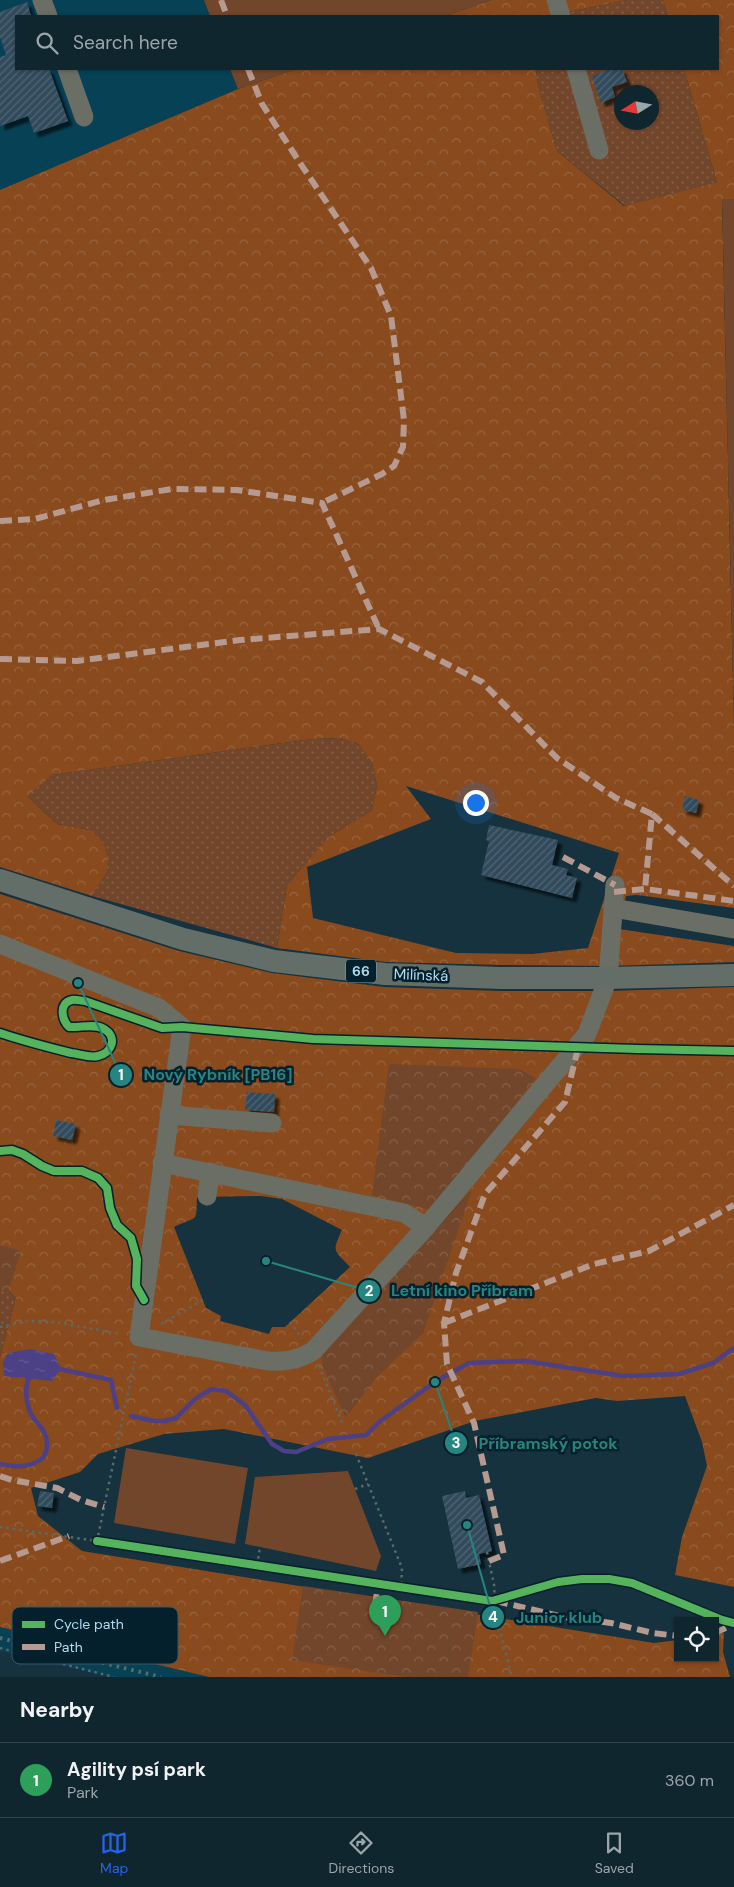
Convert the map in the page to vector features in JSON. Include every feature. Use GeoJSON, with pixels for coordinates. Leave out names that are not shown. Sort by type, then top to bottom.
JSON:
{"type":"FeatureCollection","features":[{"type":"Feature","properties":{"kind":"main road","name":"Milínská"},"geometry":{"type":"LineString","coordinates":[[0,880],[183,939],[274,961],[385,974],[501,978],[734,975]]}},
{"type":"Feature","properties":{"kind":"street"},"geometry":{"type":"LineString","coordinates":[[42,0],[48,15]]}},
{"type":"Feature","properties":{"kind":"street"},"geometry":{"type":"LineString","coordinates":[[556,0],[561,15]]}},
{"type":"Feature","properties":{"kind":"street"},"geometry":{"type":"LineString","coordinates":[[67,70],[84,117]]}},
{"type":"Feature","properties":{"kind":"street"},"geometry":{"type":"LineString","coordinates":[[576,70],[599,150]]}},
{"type":"Feature","properties":{"kind":"street"},"geometry":{"type":"LineString","coordinates":[[0,944],[159,1008],[182,1027],[139,1337],[268,1361],[294,1360],[313,1351],[426,1227],[545,1083],[578,1048],[587,1034],[608,978],[615,885]]}},
{"type":"Feature","properties":{"kind":"street"},"geometry":{"type":"LineString","coordinates":[[613,908],[734,929]]}},
{"type":"Feature","properties":{"kind":"street"},"geometry":{"type":"LineString","coordinates":[[169,1114],[272,1123]]}},
{"type":"Feature","properties":{"kind":"street"},"geometry":{"type":"LineString","coordinates":[[162,1163],[404,1214],[426,1227]]}},
{"type":"Feature","properties":{"kind":"street"},"geometry":{"type":"LineString","coordinates":[[207,1196],[210,1172]]}},
{"type":"Feature","properties":{"kind":"path"},"geometry":{"type":"LineString","coordinates":[[0,1326],[30,1322],[53,1322],[139,1337],[204,1300]]}},
{"type":"Feature","properties":{"kind":"path"},"geometry":{"type":"LineString","coordinates":[[97,1540],[139,1337]]}},
{"type":"Feature","properties":{"kind":"path"},"geometry":{"type":"LineString","coordinates":[[313,1351],[343,1425]]}},
{"type":"Feature","properties":{"kind":"path"},"geometry":{"type":"LineString","coordinates":[[356,1454],[402,1568],[397,1587],[410,1589]]}},
{"type":"Feature","properties":{"kind":"path"},"geometry":{"type":"LineString","coordinates":[[355,1489],[368,1484]]}},
{"type":"Feature","properties":{"kind":"path"},"geometry":{"type":"LineString","coordinates":[[0,1527],[106,1542]]}},
{"type":"Feature","properties":{"kind":"path"},"geometry":{"type":"LineString","coordinates":[[257,1565],[260,1548]]}},
{"type":"Feature","properties":{"kind":"path"},"geometry":{"type":"LineString","coordinates":[[487,1552],[494,1589],[492,1600],[512,1677]]}},
{"type":"Feature","properties":{"kind":"path"},"geometry":{"type":"LineString","coordinates":[[247,1564],[266,1567]]}},
{"type":"Feature","properties":{"kind":"path"},"geometry":{"type":"LineString","coordinates":[[483,1599],[502,1598]]}},
{"type":"Feature","properties":{"kind":"path"},"geometry":{"type":"LineString","coordinates":[[63,1664],[114,1677]]}},
{"type":"Feature","properties":{"kind":"shaded area"},"geometry":{"type":"Polygon","coordinates":[[[0,0],[204,0],[210,15],[15,15],[15,70],[230,70],[238,89],[0,190],[0,0]]]}},
{"type":"Feature","properties":{"kind":"shaded area"},"geometry":{"type":"Polygon","coordinates":[[[0,1627],[12,1630],[12,1654],[0,1651],[0,1627]]]}},
{"type":"Feature","properties":{"kind":"shaded area"},"geometry":{"type":"Polygon","coordinates":[[[55,1664],[155,1664],[209,1677],[110,1677],[55,1664]]]}},
{"type":"Feature","properties":{"kind":"green space"},"geometry":{"type":"Polygon","coordinates":[[[204,0],[491,0],[448,15],[210,15],[204,0]]]}},
{"type":"Feature","properties":{"kind":"green space"},"geometry":{"type":"Polygon","coordinates":[[[491,0],[627,0],[554,15],[448,15],[491,0]]]}},
{"type":"Feature","properties":{"kind":"green space"},"geometry":{"type":"Polygon","coordinates":[[[627,0],[663,0],[668,15],[554,15],[627,0]]]}},
{"type":"Feature","properties":{"kind":"green space"},"geometry":{"type":"Polygon","coordinates":[[[663,0],[734,0],[734,199],[722,199],[734,726],[734,908],[637,895],[626,896],[619,929],[734,946],[734,962],[608,966],[386,962],[277,948],[287,885],[327,838],[372,810],[377,785],[372,763],[358,744],[340,738],[312,739],[52,775],[27,796],[57,824],[90,830],[103,842],[108,860],[106,873],[92,896],[0,867],[0,190],[238,89],[293,70],[536,70],[538,85],[557,151],[624,206],[717,182],[684,70],[719,70],[719,15],[668,15],[663,0]],[[406,786],[431,819],[307,867],[313,918],[456,953],[532,954],[588,948],[619,853],[406,786]]]}},
{"type":"Feature","properties":{"kind":"green space"},"geometry":{"type":"Polygon","coordinates":[[[230,70],[293,70],[238,89],[230,70]]]}},
{"type":"Feature","properties":{"kind":"green space"},"geometry":{"type":"Polygon","coordinates":[[[536,70],[684,70],[717,182],[625,206],[557,151],[538,85],[536,70]]]}},
{"type":"Feature","properties":{"kind":"green space"},"geometry":{"type":"Polygon","coordinates":[[[722,199],[734,199],[734,726],[722,199]]]}},
{"type":"Feature","properties":{"kind":"green space"},"geometry":{"type":"Polygon","coordinates":[[[340,738],[358,744],[372,763],[377,785],[372,810],[327,838],[287,885],[277,948],[92,896],[106,872],[90,830],[57,824],[26,795],[52,775],[312,739],[340,738]]]}},
{"type":"Feature","properties":{"kind":"green space"},"geometry":{"type":"Polygon","coordinates":[[[0,894],[179,951],[272,973],[384,987],[501,991],[609,991],[734,987],[734,1587],[675,1575],[682,1537],[707,1466],[702,1442],[685,1396],[617,1401],[596,1398],[475,1421],[368,1458],[224,1429],[164,1434],[98,1454],[80,1472],[31,1488],[38,1516],[82,1551],[654,1643],[674,1640],[674,1662],[719,1662],[719,1634],[724,1633],[723,1652],[730,1677],[209,1677],[155,1664],[178,1664],[178,1607],[12,1607],[12,1630],[0,1627],[0,1357],[16,1298],[0,1281],[0,894]],[[471,1191],[376,1295],[345,1417],[373,1381],[471,1191]],[[261,1196],[197,1197],[196,1216],[192,1220],[174,1227],[206,1308],[221,1316],[220,1321],[269,1334],[272,1327],[285,1327],[350,1267],[336,1250],[342,1230],[282,1199],[261,1196]]]}},
{"type":"Feature","properties":{"kind":"green space"},"geometry":{"type":"Polygon","coordinates":[[[389,1064],[519,1069],[536,1078],[439,1204],[426,1209],[372,1195],[389,1064]]]}},
{"type":"Feature","properties":{"kind":"green space"},"geometry":{"type":"Polygon","coordinates":[[[472,1190],[423,1333],[373,1381],[345,1417],[322,1365],[325,1347],[376,1295],[472,1190]]]}},
{"type":"Feature","properties":{"kind":"green space"},"geometry":{"type":"Polygon","coordinates":[[[0,1245],[21,1251],[8,1292],[0,1290],[0,1245]]]}},
{"type":"Feature","properties":{"kind":"green space"},"geometry":{"type":"Polygon","coordinates":[[[0,1281],[16,1298],[0,1357],[0,1281]]]}},
{"type":"Feature","properties":{"kind":"green space"},"geometry":{"type":"Polygon","coordinates":[[[126,1448],[248,1468],[235,1544],[114,1523],[126,1448]]]}},
{"type":"Feature","properties":{"kind":"green space"},"geometry":{"type":"Polygon","coordinates":[[[348,1471],[381,1556],[376,1571],[245,1544],[255,1477],[348,1471]]]}},
{"type":"Feature","properties":{"kind":"green space"},"geometry":{"type":"Polygon","coordinates":[[[303,1586],[478,1612],[468,1677],[407,1677],[292,1660],[303,1586]]]}},
{"type":"Feature","properties":{"kind":"water"},"geometry":{"type":"Polygon","coordinates":[[[30,1349],[54,1354],[61,1369],[52,1381],[4,1376],[3,1363],[8,1353],[30,1349]]]}},
{"type":"Feature","properties":{"kind":"building"},"geometry":{"type":"Polygon","coordinates":[[[27,2],[31,15],[15,15],[15,70],[49,70],[68,121],[34,133],[28,116],[0,126],[0,57],[6,55],[0,37],[0,12],[27,2]]]}},
{"type":"Feature","properties":{"kind":"building"},"geometry":{"type":"Polygon","coordinates":[[[607,70],[622,70],[627,82],[614,85],[612,87],[614,97],[601,103],[592,76],[607,70]]]}},
{"type":"Feature","properties":{"kind":"building"},"geometry":{"type":"Polygon","coordinates":[[[685,796],[699,800],[696,813],[682,810],[685,796]]]}},
{"type":"Feature","properties":{"kind":"building"},"geometry":{"type":"Polygon","coordinates":[[[489,825],[558,840],[552,865],[568,869],[566,875],[577,878],[572,898],[481,875],[489,841],[486,840],[489,825]]]}},
{"type":"Feature","properties":{"kind":"building"},"geometry":{"type":"Polygon","coordinates":[[[247,1092],[275,1094],[274,1112],[245,1110],[247,1092]]]}},
{"type":"Feature","properties":{"kind":"building"},"geometry":{"type":"Polygon","coordinates":[[[56,1120],[76,1124],[72,1140],[53,1136],[56,1120]]]}},
{"type":"Feature","properties":{"kind":"building"},"geometry":{"type":"Polygon","coordinates":[[[40,1491],[54,1493],[52,1508],[37,1506],[40,1491]]]}},
{"type":"Feature","properties":{"kind":"building"},"geometry":{"type":"Polygon","coordinates":[[[465,1491],[466,1498],[479,1495],[492,1551],[479,1554],[481,1564],[458,1569],[442,1496],[465,1491]]]}},
{"type":"Feature","properties":{"kind":"waterway"},"geometry":{"type":"LineString","coordinates":[[131,1416],[154,1421],[165,1421],[176,1418],[196,1398],[212,1389],[226,1391],[245,1405],[272,1444],[284,1451],[296,1452],[328,1439],[366,1435],[379,1422],[435,1382],[469,1363],[525,1361],[623,1376],[679,1374],[713,1363],[734,1348]]}},
{"type":"Feature","properties":{"kind":"waterway"},"geometry":{"type":"LineString","coordinates":[[55,1368],[111,1380],[117,1408]]}},
{"type":"Feature","properties":{"kind":"waterway"},"geometry":{"type":"LineString","coordinates":[[0,1464],[25,1466],[33,1464],[45,1455],[47,1447],[46,1437],[31,1414],[27,1400],[26,1390],[30,1376]]}},
{"type":"Feature","properties":{"kind":"railway"},"geometry":{"type":"LineString","coordinates":[[0,1638],[12,1641]]}},
{"type":"Feature","properties":{"kind":"railway"},"geometry":{"type":"LineString","coordinates":[[107,1664],[161,1677]]}},
{"type":"Feature","properties":{"kind":"marked path"},"geometry":{"type":"LineString","coordinates":[[221,0],[227,15]]}},
{"type":"Feature","properties":{"kind":"marked path"},"geometry":{"type":"LineString","coordinates":[[248,70],[262,104],[371,268],[391,316],[404,420],[403,447],[394,466],[382,474],[322,503]]}},
{"type":"Feature","properties":{"kind":"marked path"},"geometry":{"type":"LineString","coordinates":[[0,521],[35,519],[104,500],[172,489],[237,490],[322,503],[379,629]]}},
{"type":"Feature","properties":{"kind":"marked path"},"geometry":{"type":"LineString","coordinates":[[0,659],[77,661],[240,640],[379,629],[482,682],[557,758],[616,798],[652,814],[645,889]]}},
{"type":"Feature","properties":{"kind":"marked path"},"geometry":{"type":"LineString","coordinates":[[652,814],[734,886]]}},
{"type":"Feature","properties":{"kind":"marked path"},"geometry":{"type":"LineString","coordinates":[[563,857],[615,885]]}},
{"type":"Feature","properties":{"kind":"marked path"},"geometry":{"type":"LineString","coordinates":[[614,892],[645,889],[734,901]]}},
{"type":"Feature","properties":{"kind":"marked path"},"geometry":{"type":"LineString","coordinates":[[489,1561],[504,1555],[474,1423],[447,1364],[444,1323],[456,1273],[485,1194],[565,1102],[578,1048]]}},
{"type":"Feature","properties":{"kind":"marked path"},"geometry":{"type":"LineString","coordinates":[[444,1323],[594,1264],[649,1251],[734,1205]]}},
{"type":"Feature","properties":{"kind":"marked path"},"geometry":{"type":"LineString","coordinates":[[0,1476],[57,1488],[81,1500],[104,1507]]}},
{"type":"Feature","properties":{"kind":"marked path"},"geometry":{"type":"LineString","coordinates":[[0,1561],[69,1536]]}},
{"type":"Feature","properties":{"kind":"marked path"},"geometry":{"type":"LineString","coordinates":[[375,1606],[378,1584]]}},
{"type":"Feature","properties":{"kind":"marked path"},"geometry":{"type":"LineString","coordinates":[[496,1601],[564,1617],[611,1623],[653,1633],[674,1636]]}},
{"type":"Feature","properties":{"kind":"marked path"},"geometry":{"type":"LineString","coordinates":[[719,1631],[734,1624]]}},
{"type":"Feature","properties":{"kind":"cycle path"},"geometry":{"type":"LineString","coordinates":[[0,1033],[91,1057],[107,1052],[112,1044],[112,1040],[111,1036],[104,1029],[96,1026],[69,1027],[63,1016],[63,1008],[65,1004],[75,1000],[85,1001],[162,1028],[182,1027],[313,1039],[734,1051]]}},
{"type":"Feature","properties":{"kind":"cycle path"},"geometry":{"type":"LineString","coordinates":[[0,1151],[12,1150],[23,1154],[54,1171],[82,1171],[98,1178],[107,1188],[110,1208],[117,1225],[131,1238],[137,1259],[136,1286],[144,1300]]}},
{"type":"Feature","properties":{"kind":"cycle path"},"geometry":{"type":"LineString","coordinates":[[97,1541],[492,1601],[558,1582],[582,1579],[609,1579],[632,1583],[722,1620],[734,1623]]}},
{"type":"Feature","properties":{"kind":"place","name":"Nový Rybník [PB16]"},"geometry":{"type":"Point","coordinates":[78,983]}},
{"type":"Feature","properties":{"kind":"place","name":"Letní kino Příbram"},"geometry":{"type":"Point","coordinates":[266,1261]}},
{"type":"Feature","properties":{"kind":"place","name":"Příbramský potok"},"geometry":{"type":"Point","coordinates":[435,1382]}},
{"type":"Feature","properties":{"kind":"place","name":"Junior klub"},"geometry":{"type":"Point","coordinates":[467,1525]}},
{"type":"Feature","properties":{"kind":"place","name":"Agility psí park"},"geometry":{"type":"Point","coordinates":[385,1636]}}]}
